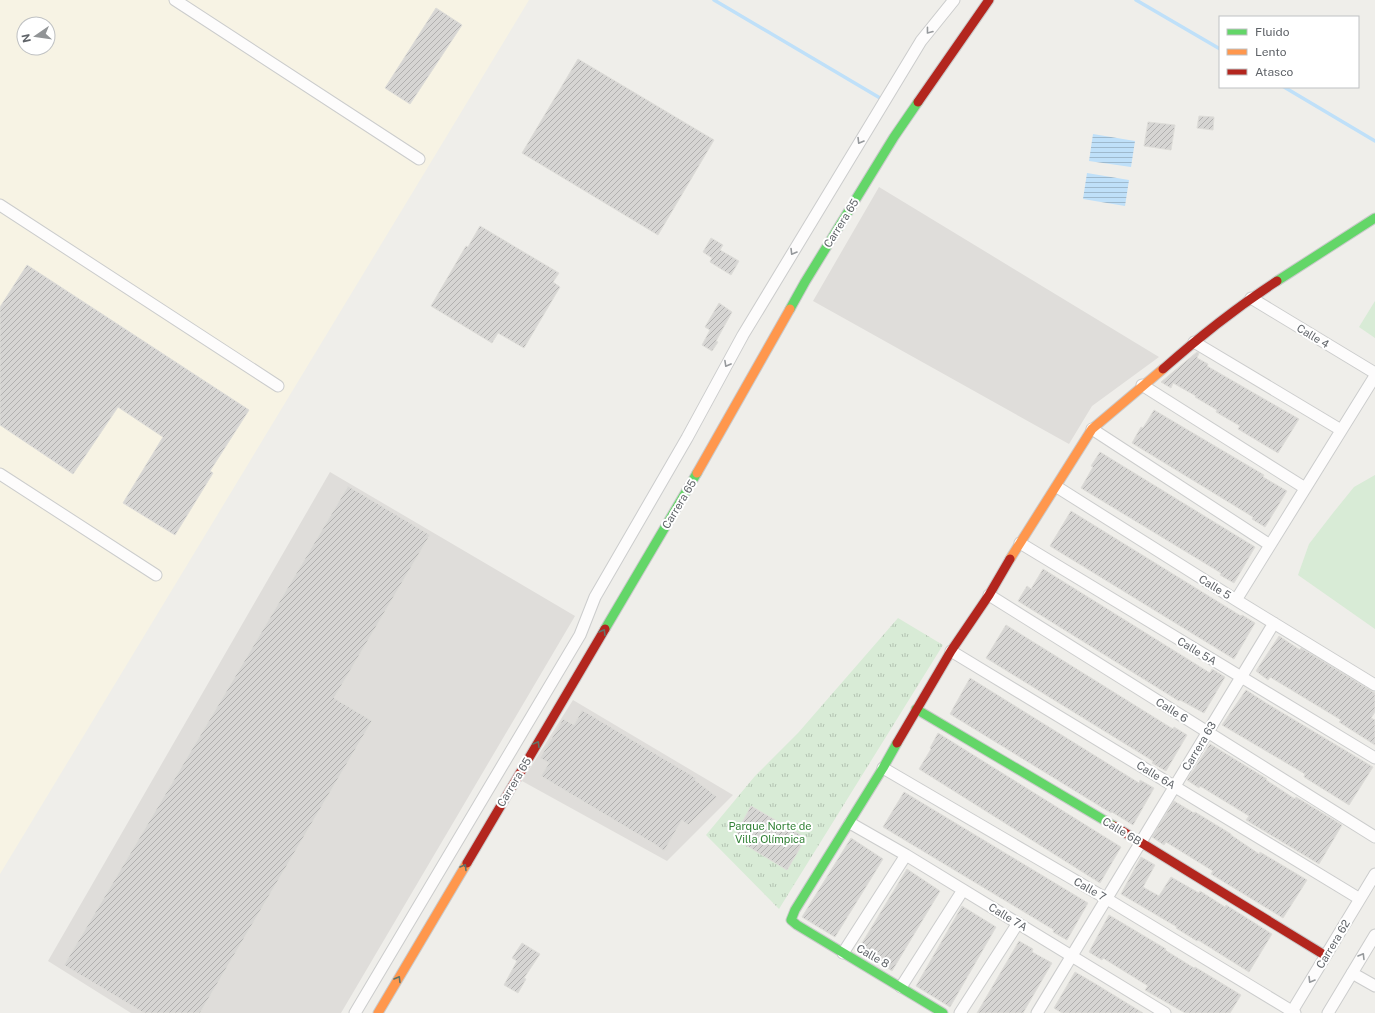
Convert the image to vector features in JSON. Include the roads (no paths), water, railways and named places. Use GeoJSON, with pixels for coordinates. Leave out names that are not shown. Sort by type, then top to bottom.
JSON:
{"type":"FeatureCollection","features":[{"type":"Feature","properties":{"kind":"street"},"geometry":{"type":"LineString","coordinates":[[175,0],[420,159]]}},
{"type":"Feature","properties":{"kind":"street","name":"Carrera 65"},"geometry":{"type":"LineString","coordinates":[[355,1013],[580,635],[595,597],[687,438],[743,335],[921,41],[954,0]]}},
{"type":"Feature","properties":{"kind":"street","name":"Carrera 65"},"geometry":{"type":"LineString","coordinates":[[378,1013],[705,459],[805,282],[894,137],[989,0]]}},
{"type":"Feature","properties":{"kind":"street"},"geometry":{"type":"LineString","coordinates":[[0,205],[278,386]]}},
{"type":"Feature","properties":{"kind":"street"},"geometry":{"type":"LineString","coordinates":[[850,823],[884,768],[916,709],[951,651],[989,595],[1092,429],[1194,342],[1251,298],[1375,218]]}},
{"type":"Feature","properties":{"kind":"street","name":"Calle 4"},"geometry":{"type":"LineString","coordinates":[[1251,298],[1375,374]]}},
{"type":"Feature","properties":{"kind":"street"},"geometry":{"type":"LineString","coordinates":[[1194,342],[1341,430]]}},
{"type":"Feature","properties":{"kind":"street"},"geometry":{"type":"LineString","coordinates":[[1236,600],[1375,374]]}},
{"type":"Feature","properties":{"kind":"street"},"geometry":{"type":"LineString","coordinates":[[1142,385],[1305,488]]}},
{"type":"Feature","properties":{"kind":"street"},"geometry":{"type":"LineString","coordinates":[[1092,429],[1270,545]]}},
{"type":"Feature","properties":{"kind":"street"},"geometry":{"type":"LineString","coordinates":[[0,474],[156,575]]}},
{"type":"Feature","properties":{"kind":"street","name":"Calle 5"},"geometry":{"type":"LineString","coordinates":[[1057,487],[1236,600],[1375,685]]}},
{"type":"Feature","properties":{"kind":"street","name":"Calle 5A"},"geometry":{"type":"LineString","coordinates":[[1020,543],[1375,758]]}},
{"type":"Feature","properties":{"kind":"street","name":"Calle 6"},"geometry":{"type":"LineString","coordinates":[[989,595],[1375,837]]}},
{"type":"Feature","properties":{"kind":"street","name":"Carrera 63"},"geometry":{"type":"LineString","coordinates":[[1038,1013],[1274,623]]}},
{"type":"Feature","properties":{"kind":"street","name":"Calle 6A"},"geometry":{"type":"LineString","coordinates":[[951,651],[1360,899]]}},
{"type":"Feature","properties":{"kind":"street","name":"Calle 6B"},"geometry":{"type":"LineString","coordinates":[[916,709],[1141,842],[1326,956]]}},
{"type":"Feature","properties":{"kind":"street","name":"Calle 7"},"geometry":{"type":"LineString","coordinates":[[884,768],[1107,898],[1293,1012]]}},
{"type":"Feature","properties":{"kind":"street","name":"Calle 7A"},"geometry":{"type":"LineString","coordinates":[[850,823],[906,855],[1165,1013]]}},
{"type":"Feature","properties":{"kind":"street","name":"Calle 8"},"geometry":{"type":"LineString","coordinates":[[850,823],[795,910],[791,920],[942,1013]]}},
{"type":"Feature","properties":{"kind":"street"},"geometry":{"type":"LineString","coordinates":[[843,953],[906,855]]}},
{"type":"Feature","properties":{"kind":"street","name":"Carrera 62"},"geometry":{"type":"LineString","coordinates":[[1293,1012],[1375,874]]}},
{"type":"Feature","properties":{"kind":"street"},"geometry":{"type":"LineString","coordinates":[[901,987],[963,890]]}},
{"type":"Feature","properties":{"kind":"street"},"geometry":{"type":"LineString","coordinates":[[960,1013],[1018,923]]}},
{"type":"Feature","properties":{"kind":"street"},"geometry":{"type":"LineString","coordinates":[[1328,1013],[1375,935]]}},
{"type":"Feature","properties":{"kind":"street"},"geometry":{"type":"LineString","coordinates":[[1352,973],[1375,986]]}},
{"type":"Feature","properties":{"kind":"water"},"geometry":{"type":"Polygon","coordinates":[[[1093,134],[1135,141],[1131,167],[1089,161],[1093,134]]]}},
{"type":"Feature","properties":{"kind":"water"},"geometry":{"type":"Polygon","coordinates":[[[1087,173],[1129,180],[1125,206],[1083,199],[1087,173]]]}},
{"type":"Feature","properties":{"kind":"waterway"},"geometry":{"type":"LineString","coordinates":[[714,0],[880,98]]}},
{"type":"Feature","properties":{"kind":"waterway"},"geometry":{"type":"LineString","coordinates":[[1136,0],[1219,48]]}},
{"type":"Feature","properties":{"kind":"waterway"},"geometry":{"type":"LineString","coordinates":[[1286,88],[1375,141]]}},
{"type":"Feature","properties":{"kind":"park label","name":"Parque Norte de Villa Olímpica"},"geometry":{"type":"Point","coordinates":[770,832]}}]}
